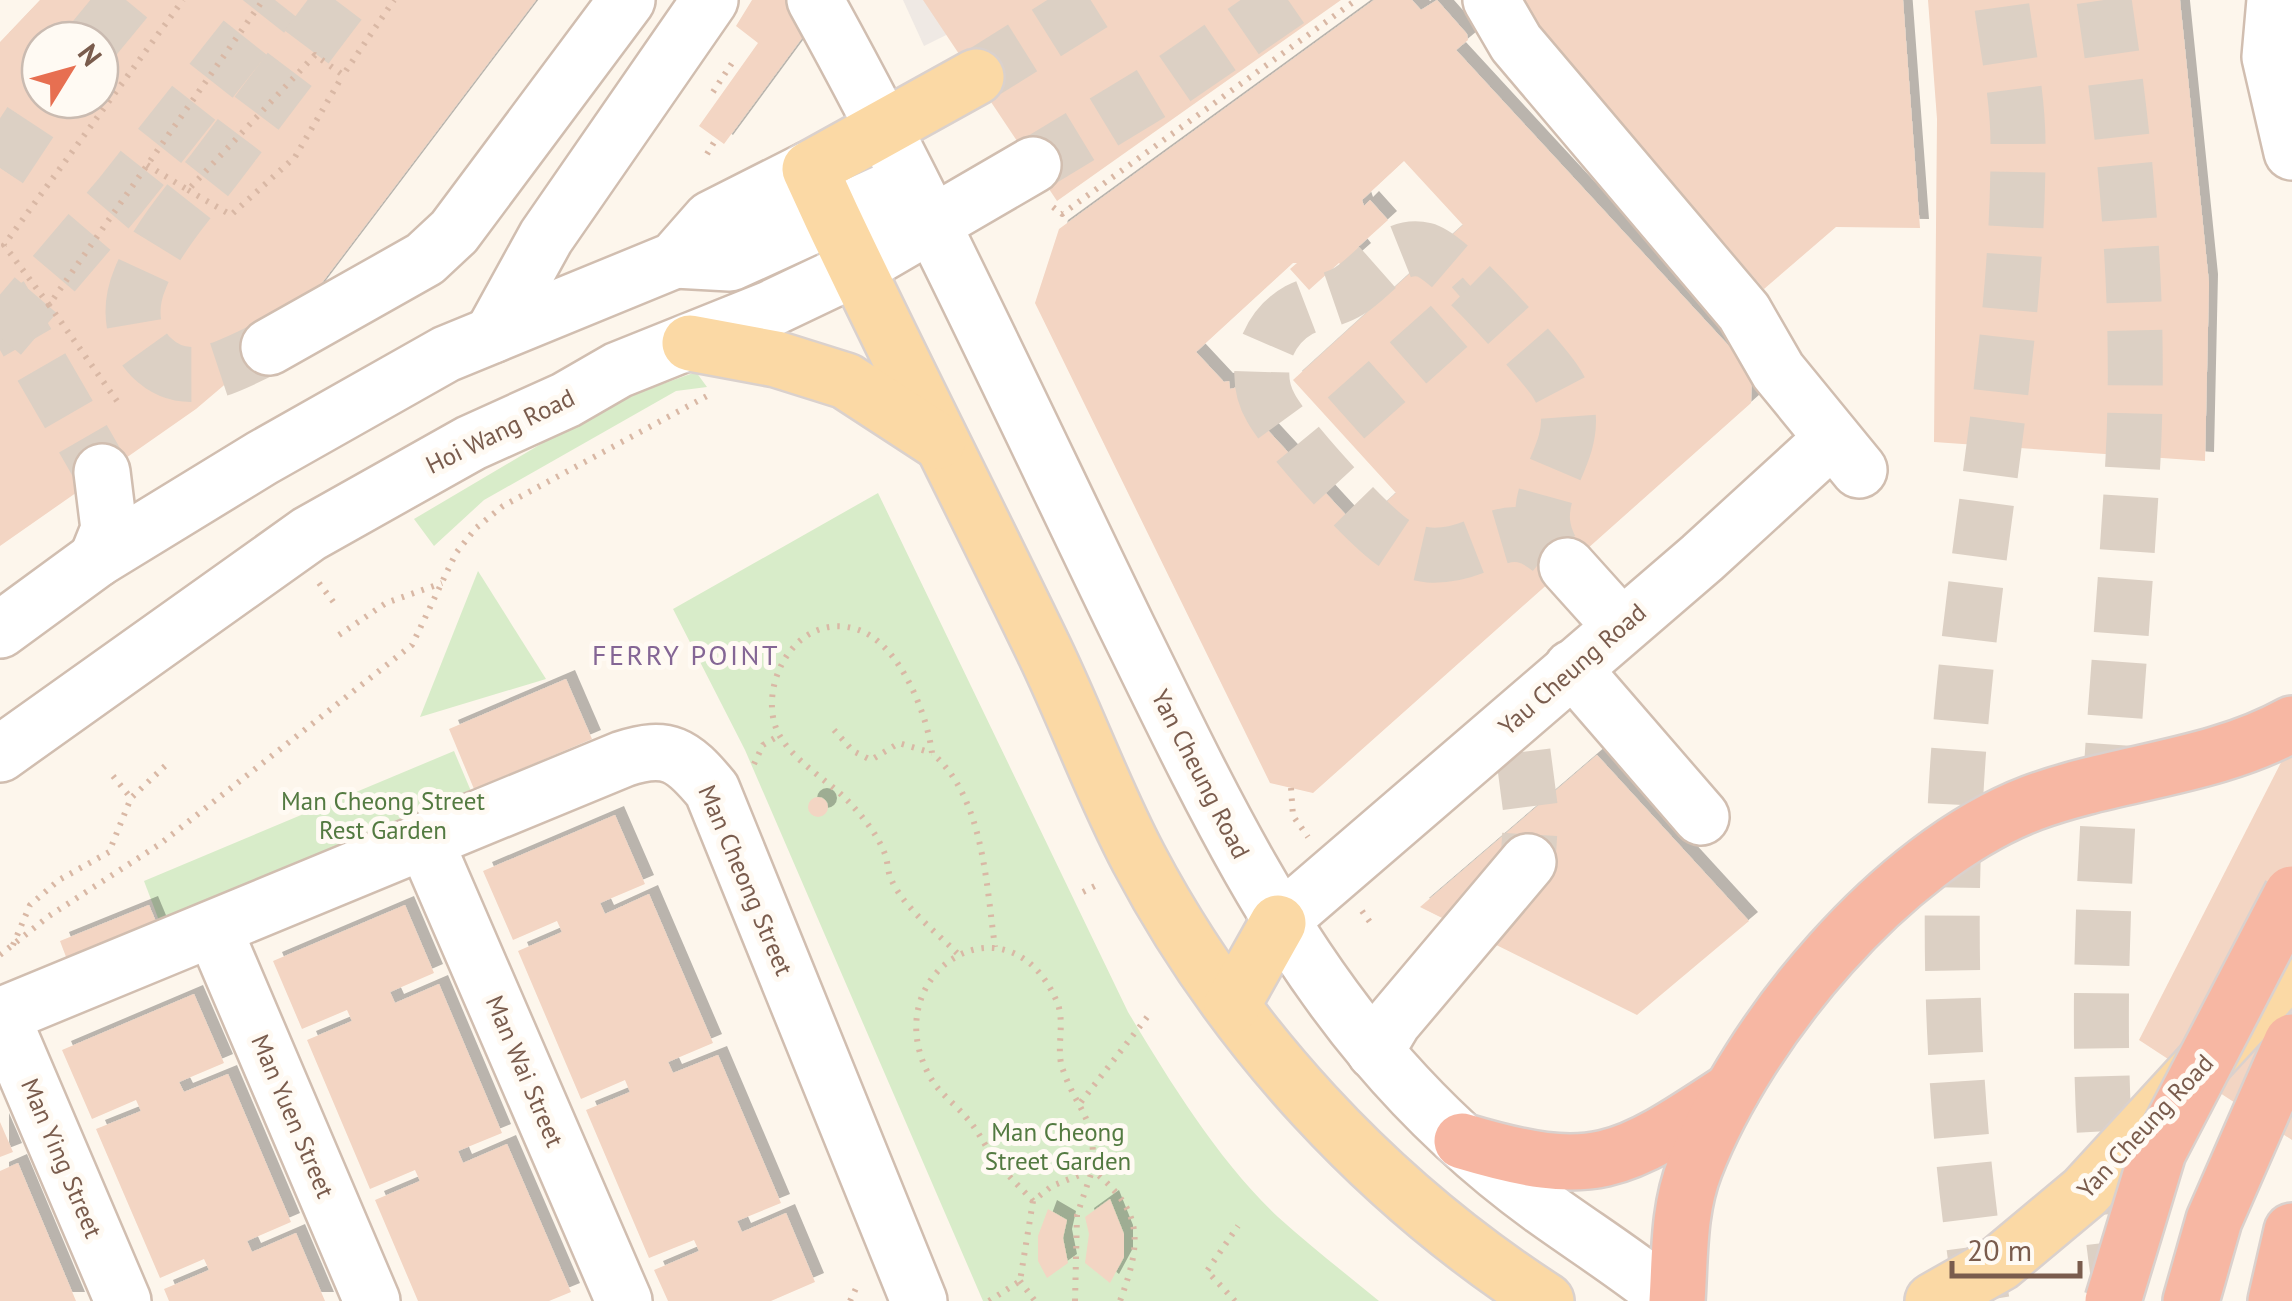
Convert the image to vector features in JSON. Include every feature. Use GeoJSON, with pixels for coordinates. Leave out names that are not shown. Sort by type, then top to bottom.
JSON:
{"type":"FeatureCollection","features":[{"type":"Feature","properties":{"kind":"highway"},"geometry":{"type":"LineString","coordinates":[[1675,1301],[1680,1222],[1694,1168],[1736,1087],[1822,962],[1866,913],[1970,833],[2032,803],[2196,758],[2292,724]]}},
{"type":"Feature","properties":{"kind":"highway"},"geometry":{"type":"LineString","coordinates":[[2113,1301],[2158,1152],[2292,894]]}},
{"type":"Feature","properties":{"kind":"highway"},"geometry":{"type":"LineString","coordinates":[[2191,1301],[2233,1172],[2292,1042]]}},
{"type":"Feature","properties":{"kind":"highway"},"geometry":{"type":"LineString","coordinates":[[1462,1141],[1553,1164],[1588,1162],[1647,1146],[1736,1087]]}},
{"type":"Feature","properties":{"kind":"highway"},"geometry":{"type":"LineString","coordinates":[[2276,1301],[2292,1231]]}},
{"type":"Feature","properties":{"kind":"highway"},"geometry":{"type":"LineString","coordinates":[[2284,1301],[2292,1292]]}},
{"type":"Feature","properties":{"kind":"main road"},"geometry":{"type":"LineString","coordinates":[[976,77],[884,129],[821,193],[938,441],[1043,648],[1141,864],[1232,1005],[1302,1092],[1387,1181],[1546,1301]]}},
{"type":"Feature","properties":{"kind":"main road"},"geometry":{"type":"LineString","coordinates":[[690,343],[776,359],[846,381],[938,441]]}},
{"type":"Feature","properties":{"kind":"main road"},"geometry":{"type":"LineString","coordinates":[[1232,1005],[1278,923]]}},
{"type":"Feature","properties":{"kind":"main road","name":"Yan Cheung Road"},"geometry":{"type":"LineString","coordinates":[[1934,1301],[2000,1263],[2084,1192],[2292,967]]}},
{"type":"Feature","properties":{"kind":"street"},"geometry":{"type":"LineString","coordinates":[[269,347],[425,258],[454,232],[627,0]]}},
{"type":"Feature","properties":{"kind":"street"},"geometry":{"type":"LineString","coordinates":[[492,336],[540,246],[710,0]]}},
{"type":"Feature","properties":{"kind":"street","name":"Yan Cheung Road"},"geometry":{"type":"LineString","coordinates":[[815,0],[884,129],[1201,778],[1278,923],[1376,1052],[1462,1141],[1542,1207],[1628,1264],[1675,1301]]}},
{"type":"Feature","properties":{"kind":"street","name":"Yau Cheung Road"},"geometry":{"type":"LineString","coordinates":[[1278,923],[1520,734],[1572,668],[1621,626],[1845,455],[1778,371],[1744,312],[1516,42],[1491,0]]}},
{"type":"Feature","properties":{"kind":"street"},"geometry":{"type":"LineString","coordinates":[[2275,0],[2270,58],[2292,152]]}},
{"type":"Feature","properties":{"kind":"street","name":"Hoi Wang Road"},"geometry":{"type":"LineString","coordinates":[[0,754],[308,534],[470,442],[566,400],[618,370],[690,343],[856,268],[920,203],[1041,185]]}},
{"type":"Feature","properties":{"kind":"street"},"geometry":{"type":"LineString","coordinates":[[0,630],[96,559],[446,354],[675,260],[711,219],[821,193],[920,203]]}},
{"type":"Feature","properties":{"kind":"street"},"geometry":{"type":"LineString","coordinates":[[96,559],[109,529],[102,472]]}},
{"type":"Feature","properties":{"kind":"street"},"geometry":{"type":"LineString","coordinates":[[1566,566],[1621,626]]}},
{"type":"Feature","properties":{"kind":"street"},"geometry":{"type":"LineString","coordinates":[[1572,668],[1701,817]]}},
{"type":"Feature","properties":{"kind":"street","name":"Man Cheong Street"},"geometry":{"type":"LineString","coordinates":[[1,1015],[646,751],[685,759],[712,790],[895,1287]]}},
{"type":"Feature","properties":{"kind":"street","name":"Man Wai Street"},"geometry":{"type":"LineString","coordinates":[[425,840],[624,1301]]}},
{"type":"Feature","properties":{"kind":"street"},"geometry":{"type":"LineString","coordinates":[[1376,1052],[1393,1022],[1528,862]]}},
{"type":"Feature","properties":{"kind":"street","name":"Man Yuen Street"},"geometry":{"type":"LineString","coordinates":[[214,930],[372,1301]]}},
{"type":"Feature","properties":{"kind":"street","name":"Man Ying Street"},"geometry":{"type":"LineString","coordinates":[[1,1015],[123,1301]]}},
{"type":"Feature","properties":{"kind":"path"},"geometry":{"type":"LineString","coordinates":[[117,402],[4,245],[183,0]]}},
{"type":"Feature","properties":{"kind":"path"},"geometry":{"type":"LineString","coordinates":[[49,306],[263,0]]}},
{"type":"Feature","properties":{"kind":"path"},"geometry":{"type":"LineString","coordinates":[[147,165],[231,214],[296,157],[394,0]]}},
{"type":"Feature","properties":{"kind":"path"},"geometry":{"type":"LineString","coordinates":[[1041,185],[1062,214],[1356,0]]}},
{"type":"Feature","properties":{"kind":"path"},"geometry":{"type":"LineString","coordinates":[[188,190],[315,55],[344,75]]}},
{"type":"Feature","properties":{"kind":"path"},"geometry":{"type":"LineString","coordinates":[[713,92],[732,63]]}},
{"type":"Feature","properties":{"kind":"path"},"geometry":{"type":"LineString","coordinates":[[707,154],[716,139]]}},
{"type":"Feature","properties":{"kind":"path"},"geometry":{"type":"LineString","coordinates":[[0,955],[49,916],[160,844],[412,645],[456,553],[476,528],[503,506],[704,396],[720,394]]}},
{"type":"Feature","properties":{"kind":"path"},"geometry":{"type":"LineString","coordinates":[[318,583],[338,608]]}},
{"type":"Feature","properties":{"kind":"path"},"geometry":{"type":"LineString","coordinates":[[339,635],[386,603],[442,583]]}},
{"type":"Feature","properties":{"kind":"path"},"geometry":{"type":"LineString","coordinates":[[932,753],[928,720],[913,688],[879,642],[858,629],[844,627],[796,642],[786,654],[774,676],[771,700],[773,722],[780,735],[866,822],[904,899],[956,953]]}},
{"type":"Feature","properties":{"kind":"path"},"geometry":{"type":"LineString","coordinates":[[834,730],[852,752],[871,760],[899,743],[932,753],[944,764],[980,844],[996,947]]}},
{"type":"Feature","properties":{"kind":"path"},"geometry":{"type":"LineString","coordinates":[[751,780],[755,757],[780,735]]}},
{"type":"Feature","properties":{"kind":"path"},"geometry":{"type":"LineString","coordinates":[[16,962],[12,947],[30,905],[59,880],[109,852],[131,798],[165,766]]}},
{"type":"Feature","properties":{"kind":"path"},"geometry":{"type":"LineString","coordinates":[[112,776],[131,798]]}},
{"type":"Feature","properties":{"kind":"path"},"geometry":{"type":"LineString","coordinates":[[1291,788],[1293,816]]}},
{"type":"Feature","properties":{"kind":"path"},"geometry":{"type":"LineString","coordinates":[[1033,1200],[996,1161],[965,1115],[947,1100],[927,1072],[918,1044],[914,1029],[923,992],[956,953],[996,947],[1019,956],[1043,979],[1059,1005],[1062,1068],[1081,1102],[1095,1146],[1092,1170],[1076,1215],[1075,1301]]}},
{"type":"Feature","properties":{"kind":"path"},"geometry":{"type":"LineString","coordinates":[[1081,1102],[1148,1016]]}},
{"type":"Feature","properties":{"kind":"path"},"geometry":{"type":"LineString","coordinates":[[1035,1301],[1020,1281],[1033,1200],[1052,1186],[1092,1170]]}},
{"type":"Feature","properties":{"kind":"path"},"geometry":{"type":"LineString","coordinates":[[1092,1170],[1117,1190],[1130,1211],[1137,1239],[1120,1301]]}},
{"type":"Feature","properties":{"kind":"path"},"geometry":{"type":"LineString","coordinates":[[1234,1301],[1208,1271],[1238,1226]]}},
{"type":"Feature","properties":{"kind":"path"},"geometry":{"type":"LineString","coordinates":[[989,1301],[1020,1281]]}},
{"type":"Feature","properties":{"kind":"path"},"geometry":{"type":"LineString","coordinates":[[850,1301],[895,1287]]}},
{"type":"Feature","properties":{"kind":"shaded area"},"geometry":{"type":"Polygon","coordinates":[[[903,0],[1017,0],[924,46],[903,0]]]}},
{"type":"Feature","properties":{"kind":"green space"},"geometry":{"type":"Polygon","coordinates":[[[696,372],[707,387],[676,391],[484,500],[434,546],[414,519],[612,402],[696,372]]]}},
{"type":"Feature","properties":{"kind":"green space","name":"Man Cheong Street Garden"},"geometry":{"type":"Polygon","coordinates":[[[878,493],[1128,1012],[1161,1066],[1215,1145],[1256,1194],[1290,1228],[1379,1301],[983,1301],[745,750],[673,609],[878,493]]]}},
{"type":"Feature","properties":{"kind":"green space"},"geometry":{"type":"Polygon","coordinates":[[[478,571],[546,679],[420,717],[478,571]]]}},
{"type":"Feature","properties":{"kind":"green space","name":"Man Cheong Street Rest Garden"},"geometry":{"type":"Polygon","coordinates":[[[454,751],[479,810],[166,939],[144,881],[454,751]]]}},
{"type":"Feature","properties":{"kind":"building"},"geometry":{"type":"Polygon","coordinates":[[[40,0],[536,0],[296,317],[269,347],[196,409],[0,546],[0,42],[20,21],[20,120],[120,120],[120,20],[21,20],[40,0]]]}},
{"type":"Feature","properties":{"kind":"building"},"geometry":{"type":"Polygon","coordinates":[[[752,0],[830,0],[724,144],[699,126],[758,43],[736,26],[752,0]]]}},
{"type":"Feature","properties":{"kind":"building"},"geometry":{"type":"Polygon","coordinates":[[[923,0],[1341,0],[1057,201],[923,0]]]}},
{"type":"Feature","properties":{"kind":"building"},"geometry":{"type":"Polygon","coordinates":[[[1374,0],[1412,0],[1421,10],[1437,0],[1467,34],[1468,40],[1456,50],[1752,371],[1751,403],[1313,793],[1270,783],[1035,303],[1059,229],[1374,0]],[[1404,161],[1362,200],[1364,206],[1370,200],[1388,220],[1358,247],[1362,252],[1344,268],[1339,263],[1309,290],[1290,269],[1297,263],[1293,263],[1196,352],[1224,382],[1229,381],[1230,389],[1238,387],[1240,400],[1358,528],[1396,493],[1293,380],[1463,225],[1404,161]]]}},
{"type":"Feature","properties":{"kind":"building"},"geometry":{"type":"Polygon","coordinates":[[[1513,0],[1903,0],[1920,228],[1836,227],[1764,289],[1513,0]]]}},
{"type":"Feature","properties":{"kind":"building"},"geometry":{"type":"Polygon","coordinates":[[[1928,0],[2180,0],[2209,283],[2205,461],[1934,442],[1937,119],[1928,0]]]}},
{"type":"Feature","properties":{"kind":"building"},"geometry":{"type":"Polygon","coordinates":[[[566,679],[592,739],[474,789],[449,729],[566,679]]]}},
{"type":"Feature","properties":{"kind":"building"},"geometry":{"type":"Polygon","coordinates":[[[2292,741],[2292,1140],[2139,1040],[2292,741]]]}},
{"type":"Feature","properties":{"kind":"building"},"geometry":{"type":"Polygon","coordinates":[[[1597,755],[1749,921],[1637,1015],[1420,907],[1597,755]]]}},
{"type":"Feature","properties":{"kind":"building"},"geometry":{"type":"Polygon","coordinates":[[[814,797],[822,797],[828,807],[822,817],[814,817],[808,811],[808,803],[814,797]]]}},
{"type":"Feature","properties":{"kind":"building"},"geometry":{"type":"Polygon","coordinates":[[[615,815],[645,884],[600,903],[605,914],[649,894],[713,1043],[668,1062],[673,1073],[718,1055],[781,1203],[737,1221],[742,1232],[786,1213],[815,1282],[771,1301],[668,1301],[654,1270],[699,1251],[694,1240],[649,1258],[586,1110],[630,1092],[625,1080],[581,1099],[518,951],[562,932],[557,921],[513,940],[483,871],[615,815]]]}},
{"type":"Feature","properties":{"kind":"building"},"geometry":{"type":"Polygon","coordinates":[[[149,905],[164,941],[74,978],[60,941],[149,905]]]}},
{"type":"Feature","properties":{"kind":"building"},"geometry":{"type":"Polygon","coordinates":[[[405,905],[434,973],[390,992],[395,1003],[439,984],[502,1133],[458,1151],[463,1163],[507,1144],[571,1292],[549,1301],[418,1301],[375,1200],[420,1181],[415,1170],[370,1189],[307,1040],[352,1021],[347,1010],[302,1029],[273,961],[405,905]]]}},
{"type":"Feature","properties":{"kind":"building"},"geometry":{"type":"Polygon","coordinates":[[[194,994],[224,1063],[179,1082],[184,1092],[228,1074],[291,1222],[247,1241],[252,1252],[296,1233],[325,1301],[169,1301],[164,1289],[209,1270],[204,1259],[160,1278],[96,1129],[141,1111],[136,1100],[92,1119],[62,1050],[194,994]]]}},
{"type":"Feature","properties":{"kind":"building"},"geometry":{"type":"Polygon","coordinates":[[[0,1122],[13,1152],[0,1157],[0,1122]]]}},
{"type":"Feature","properties":{"kind":"building"},"geometry":{"type":"Polygon","coordinates":[[[18,1163],[76,1301],[0,1301],[0,1171],[18,1163]]]}},
{"type":"Feature","properties":{"kind":"building"},"geometry":{"type":"Polygon","coordinates":[[[1110,1199],[1124,1234],[1124,1257],[1110,1283],[1085,1263],[1089,1234],[1085,1217],[1110,1199]]]}},
{"type":"Feature","properties":{"kind":"building"},"geometry":{"type":"Polygon","coordinates":[[[1048,1209],[1067,1220],[1063,1238],[1068,1263],[1047,1278],[1038,1261],[1038,1236],[1048,1209]]]}},
{"type":"Feature","properties":{"kind":"tunnel"},"geometry":{"type":"LineString","coordinates":[[110,20],[126,0]]}},
{"type":"Feature","properties":{"kind":"tunnel"},"geometry":{"type":"LineString","coordinates":[[0,337],[120,196],[275,0]]}},
{"type":"Feature","properties":{"kind":"tunnel"},"geometry":{"type":"LineString","coordinates":[[269,347],[224,368],[179,373],[165,368],[144,349],[135,330],[134,299],[163,236],[342,0]]}},
{"type":"Feature","properties":{"kind":"tunnel"},"geometry":{"type":"LineString","coordinates":[[976,77],[1099,0]]}},
{"type":"Feature","properties":{"kind":"tunnel"},"geometry":{"type":"LineString","coordinates":[[1033,165],[1170,82],[1289,0]]}},
{"type":"Feature","properties":{"kind":"tunnel"},"geometry":{"type":"LineString","coordinates":[[1982,1301],[1957,1076],[1953,849],[1963,699],[2006,352],[2017,213],[2018,125],[2001,0]]}},
{"type":"Feature","properties":{"kind":"tunnel"},"geometry":{"type":"LineString","coordinates":[[2104,0],[2125,171],[2135,344],[2133,459],[2111,770],[2102,977],[2102,1081],[2120,1288]]}},
{"type":"Feature","properties":{"kind":"tunnel"},"geometry":{"type":"LineString","coordinates":[[0,168],[32,120]]}},
{"type":"Feature","properties":{"kind":"tunnel"},"geometry":{"type":"LineString","coordinates":[[1551,549],[1543,526],[1543,504],[1565,445],[1566,402],[1553,378],[1492,307],[1437,256],[1425,250],[1403,251],[1349,291],[1299,310],[1277,329],[1262,367],[1265,395],[1271,408],[1347,500],[1394,543],[1429,555],[1450,554],[1499,537],[1529,537],[1567,566]]}},
{"type":"Feature","properties":{"kind":"tunnel"},"geometry":{"type":"LineString","coordinates":[[0,295],[102,472]]}},
{"type":"Feature","properties":{"kind":"tunnel"},"geometry":{"type":"LineString","coordinates":[[1346,418],[1481,298]]}},
{"type":"Feature","properties":{"kind":"tunnel"},"geometry":{"type":"LineString","coordinates":[[1523,752],[1531,813],[1528,862]]}},
{"type":"Feature","properties":{"kind":"district","name":"FERRY POINT"},"geometry":{"type":"Point","coordinates":[686,654]}}]}
